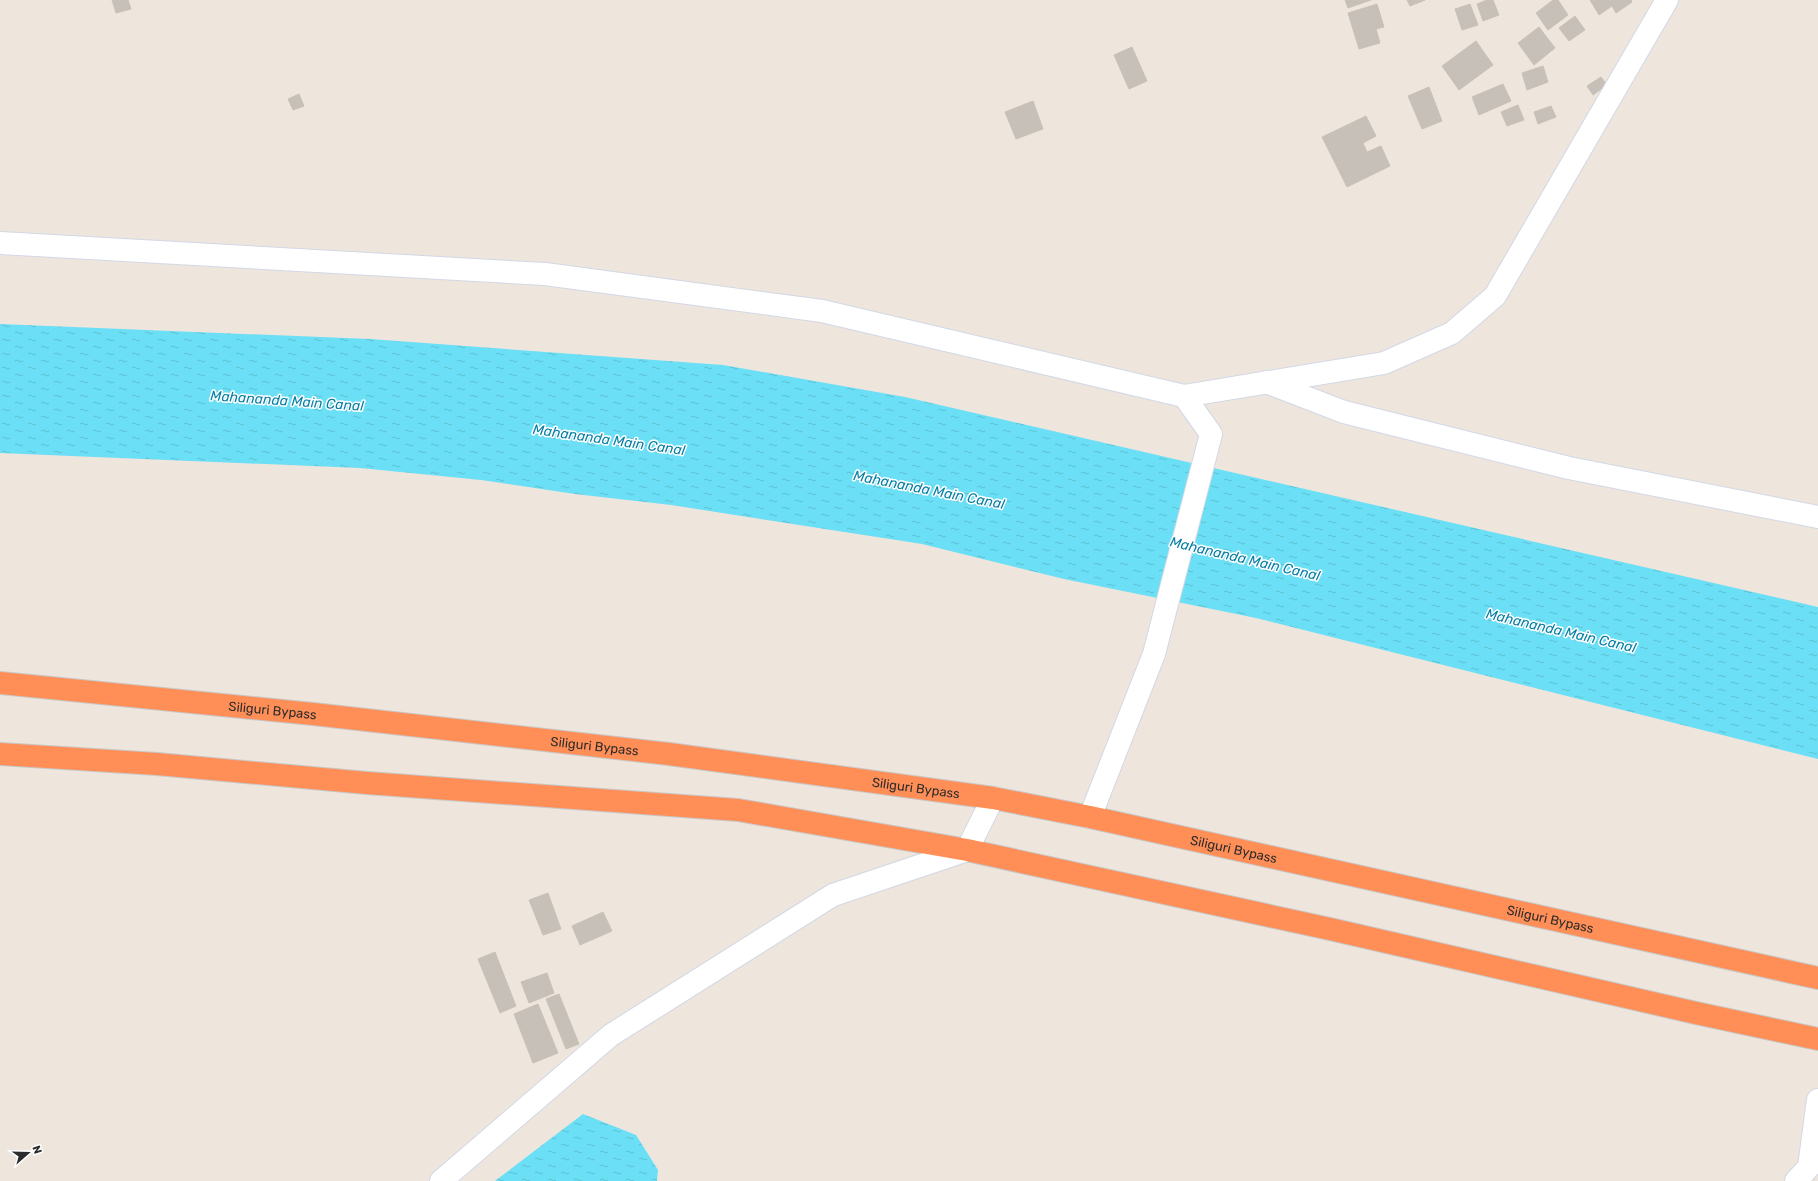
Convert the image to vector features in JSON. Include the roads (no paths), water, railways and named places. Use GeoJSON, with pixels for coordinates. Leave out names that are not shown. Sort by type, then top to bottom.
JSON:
{"type":"FeatureCollection","features":[{"type":"Feature","properties":{"kind":"highway","name":"Siliguri Bypass"},"geometry":{"type":"LineString","coordinates":[[0,684],[313,714],[669,754],[993,798],[1090,817],[1818,978]]}},
{"type":"Feature","properties":{"kind":"highway"},"geometry":{"type":"LineString","coordinates":[[0,754],[157,764],[368,783],[738,810],[967,850],[1330,929],[1696,1013],[1818,1039]]}},
{"type":"Feature","properties":{"kind":"street"},"geometry":{"type":"LineString","coordinates":[[0,243],[545,274],[822,311],[1184,396],[1384,363],[1452,333],[1495,296],[1667,0]]}},
{"type":"Feature","properties":{"kind":"street"},"geometry":{"type":"LineString","coordinates":[[1265,382],[1344,412],[1538,460],[1818,517]]}},
{"type":"Feature","properties":{"kind":"street"},"geometry":{"type":"LineString","coordinates":[[1090,817],[1154,654],[1212,434],[1184,396]]}},
{"type":"Feature","properties":{"kind":"street"},"geometry":{"type":"LineString","coordinates":[[441,1181],[611,1035],[833,895],[967,850],[993,798]]}},
{"type":"Feature","properties":{"kind":"street"},"geometry":{"type":"LineString","coordinates":[[1796,1181],[1809,1167],[1818,1100]]}},
{"type":"Feature","properties":{"kind":"water","name":"Mahananda Main Canal"},"geometry":{"type":"Polygon","coordinates":[[[0,324],[370,339],[723,365],[905,397],[1818,607],[1818,759],[1256,618],[1064,579],[922,544],[671,505],[575,494],[481,480],[360,468],[0,453],[0,324]]]}},
{"type":"Feature","properties":{"kind":"water"},"geometry":{"type":"Polygon","coordinates":[[[583,1114],[636,1135],[658,1170],[657,1181],[495,1181],[583,1114]]]}}]}
